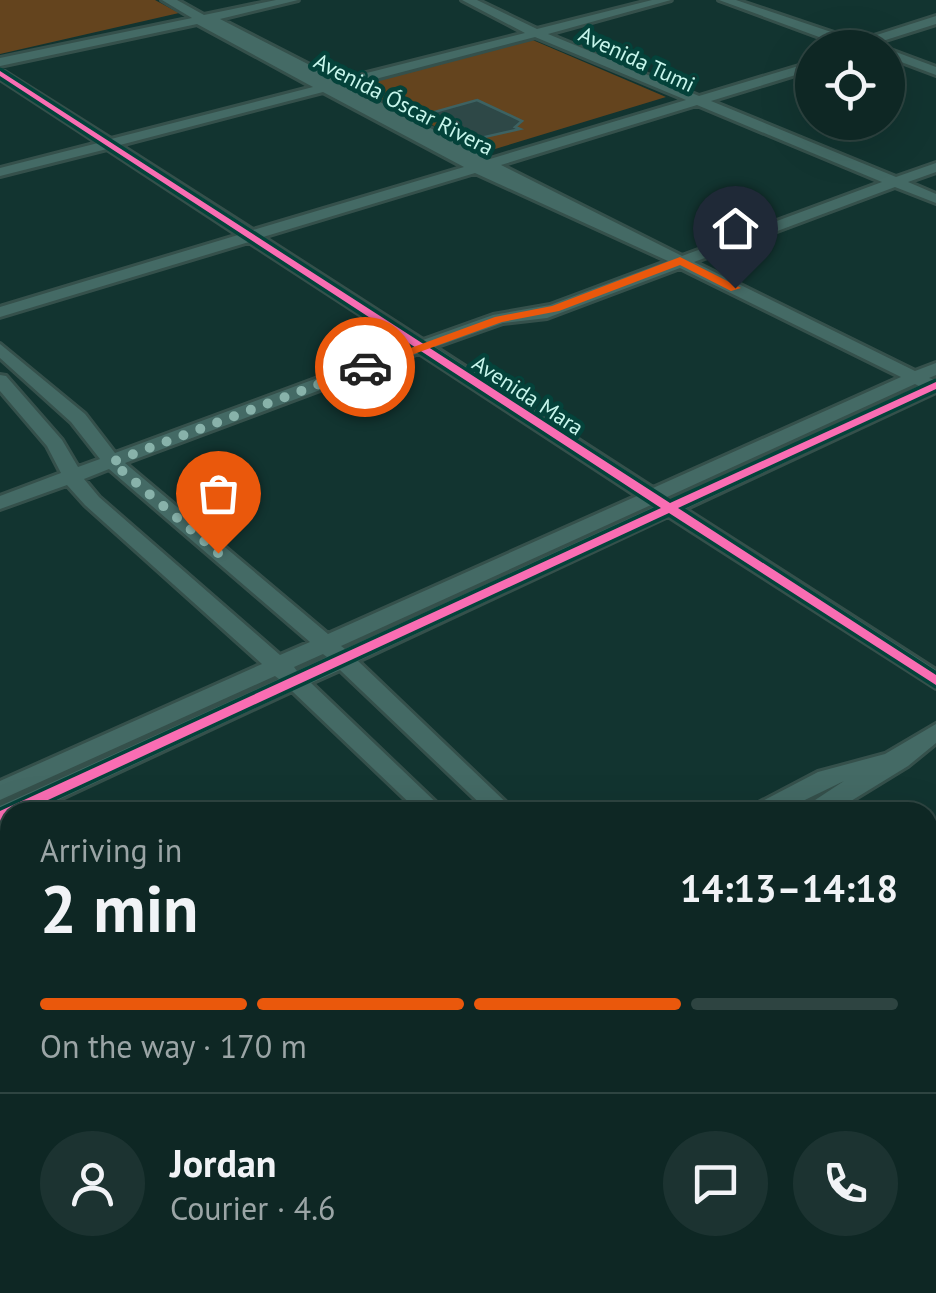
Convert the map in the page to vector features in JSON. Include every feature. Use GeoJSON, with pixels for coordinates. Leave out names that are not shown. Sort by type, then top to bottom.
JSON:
{"type":"FeatureCollection","features":[{"type":"Feature","properties":{"kind":"street","name":"Avenida Óscar Rivera"},"geometry":{"type":"LineString","coordinates":[[168,0],[200,18],[202,24],[927,385]]}},
{"type":"Feature","properties":{"kind":"street"},"geometry":{"type":"LineString","coordinates":[[3,65],[265,0]]}},
{"type":"Feature","properties":{"kind":"street"},"geometry":{"type":"LineString","coordinates":[[200,18],[292,0]]}},
{"type":"Feature","properties":{"kind":"street","name":"Avenida Tumi"},"geometry":{"type":"LineString","coordinates":[[468,0],[527,31]]}},
{"type":"Feature","properties":{"kind":"street"},"geometry":{"type":"LineString","coordinates":[[0,169],[640,0]]}},
{"type":"Feature","properties":{"kind":"street"},"geometry":{"type":"LineString","coordinates":[[527,31],[664,0]]}},
{"type":"Feature","properties":{"kind":"street"},"geometry":{"type":"LineString","coordinates":[[725,0],[814,29]]}},
{"type":"Feature","properties":{"kind":"street"},"geometry":{"type":"LineString","coordinates":[[742,0],[814,29]]}},
{"type":"Feature","properties":{"kind":"street","name":"Avenida Tumi"},"geometry":{"type":"LineString","coordinates":[[452,2],[936,198]]}},
{"type":"Feature","properties":{"kind":"street"},"geometry":{"type":"LineString","coordinates":[[905,38],[936,24]]}},
{"type":"Feature","properties":{"kind":"street"},"geometry":{"type":"LineString","coordinates":[[905,59],[936,71]]}},
{"type":"Feature","properties":{"kind":"street","name":"Avenida Mara"},"geometry":{"type":"LineString","coordinates":[[3,65],[106,143],[936,681]]}},
{"type":"Feature","properties":{"kind":"street"},"geometry":{"type":"LineString","coordinates":[[0,304],[795,67]]}},
{"type":"Feature","properties":{"kind":"street"},"geometry":{"type":"LineString","coordinates":[[0,503],[425,351],[499,319],[555,309],[676,259],[890,180],[936,158]]}},
{"type":"Feature","properties":{"kind":"street"},"geometry":{"type":"LineString","coordinates":[[890,180],[936,168]]}},
{"type":"Feature","properties":{"kind":"street"},"geometry":{"type":"LineString","coordinates":[[0,312],[244,234]]}},
{"type":"Feature","properties":{"kind":"street"},"geometry":{"type":"LineString","coordinates":[[0,349],[78,418],[112,462],[334,652],[493,802]]}},
{"type":"Feature","properties":{"kind":"street"},"geometry":{"type":"LineString","coordinates":[[0,380],[55,444],[92,501],[295,681],[423,802]]}},
{"type":"Feature","properties":{"kind":"street"},"geometry":{"type":"LineString","coordinates":[[33,802],[295,681],[334,652],[649,498],[927,385]]}},
{"type":"Feature","properties":{"kind":"street"},"geometry":{"type":"LineString","coordinates":[[0,792],[276,667],[334,652],[670,511],[927,385]]}},
{"type":"Feature","properties":{"kind":"street"},"geometry":{"type":"LineString","coordinates":[[831,802],[936,732]]}},
{"type":"Feature","properties":{"kind":"street"},"geometry":{"type":"LineString","coordinates":[[778,802],[811,781],[837,771],[899,760]]}},
{"type":"Feature","properties":{"kind":"shaded area"},"geometry":{"type":"Polygon","coordinates":[[[0,0],[155,0],[179,13],[0,54],[0,0]]]}},
{"type":"Feature","properties":{"kind":"shaded area"},"geometry":{"type":"Polygon","coordinates":[[[528,38],[666,97],[485,152],[352,84],[528,38]]]}},
{"type":"Feature","properties":{"kind":"building"},"geometry":{"type":"Polygon","coordinates":[[[477,100],[522,121],[515,127],[520,129],[476,139],[427,114],[477,100]]]}},
{"type":"Feature","properties":{"kind":"cycle path"},"geometry":{"type":"LineString","coordinates":[[0,73],[936,681]]}},
{"type":"Feature","properties":{"kind":"cycle path"},"geometry":{"type":"LineString","coordinates":[[32,802],[936,385]]}},
{"type":"Feature","properties":{"kind":"way so far"},"geometry":{"type":"LineString","coordinates":[[218,553],[112,462],[365,367]]}},
{"type":"Feature","properties":{"kind":"route"},"geometry":{"type":"LineString","coordinates":[[365,367],[499,319],[555,309],[680,261],[735,288]]}}]}
